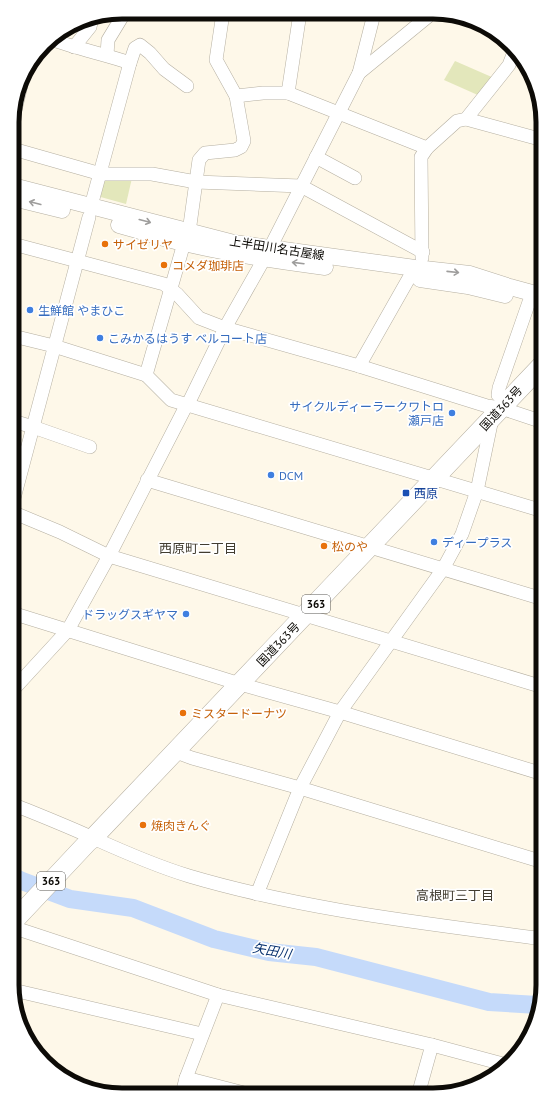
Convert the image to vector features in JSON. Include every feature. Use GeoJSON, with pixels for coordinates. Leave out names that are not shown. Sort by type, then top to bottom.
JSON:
{"type":"FeatureCollection","features":[{"type":"Feature","properties":{"kind":"highway","name":"国道363号"},"geometry":{"type":"LineString","coordinates":[[19,917],[536,371]]}},
{"type":"Feature","properties":{"kind":"main road","name":"上半田川名古屋線"},"geometry":{"type":"LineString","coordinates":[[19,188],[90,211],[186,238],[267,253],[415,273],[468,286],[536,297]]}},
{"type":"Feature","properties":{"kind":"main road","name":"上半田川名古屋線"},"geometry":{"type":"LineString","coordinates":[[19,199],[90,211]]}},
{"type":"Feature","properties":{"kind":"street"},"geometry":{"type":"LineString","coordinates":[[107,55],[108,40],[118,19]]}},
{"type":"Feature","properties":{"kind":"street"},"geometry":{"type":"LineString","coordinates":[[146,375],[186,238],[199,160],[205,153],[235,150],[241,147],[244,142],[236,96],[216,60],[219,19]]}},
{"type":"Feature","properties":{"kind":"street"},"geometry":{"type":"LineString","coordinates":[[288,93],[299,19]]}},
{"type":"Feature","properties":{"kind":"street"},"geometry":{"type":"LineString","coordinates":[[19,683],[68,630],[108,556],[188,404],[225,328],[267,253],[339,114],[359,73],[373,19]]}},
{"type":"Feature","properties":{"kind":"street"},"geometry":{"type":"LineString","coordinates":[[359,73],[425,19]]}},
{"type":"Feature","properties":{"kind":"street"},"geometry":{"type":"LineString","coordinates":[[74,47],[90,27],[91,24]]}},
{"type":"Feature","properties":{"kind":"street"},"geometry":{"type":"LineString","coordinates":[[59,41],[74,47],[107,55],[130,63]]}},
{"type":"Feature","properties":{"kind":"street"},"geometry":{"type":"LineString","coordinates":[[19,477],[130,63],[136,48],[140,45],[150,53],[164,69],[187,86]]}},
{"type":"Feature","properties":{"kind":"street"},"geometry":{"type":"LineString","coordinates":[[466,119],[509,65],[512,57]]}},
{"type":"Feature","properties":{"kind":"street"},"geometry":{"type":"LineString","coordinates":[[236,96],[263,93],[288,93],[427,148]]}},
{"type":"Feature","properties":{"kind":"street"},"geometry":{"type":"LineString","coordinates":[[359,366],[415,273],[423,252],[421,157],[427,148],[458,121],[466,119],[536,138]]}},
{"type":"Feature","properties":{"kind":"street"},"geometry":{"type":"LineString","coordinates":[[19,151],[101,174],[152,174],[196,182],[301,186],[423,252]]}},
{"type":"Feature","properties":{"kind":"street"},"geometry":{"type":"LineString","coordinates":[[316,157],[355,178]]}},
{"type":"Feature","properties":{"kind":"street"},"geometry":{"type":"LineString","coordinates":[[19,246],[164,284],[171,288],[199,318],[225,328],[359,366],[536,420]]}},
{"type":"Feature","properties":{"kind":"street"},"geometry":{"type":"LineString","coordinates":[[257,894],[300,788],[340,712],[443,569],[462,534],[477,491],[500,409],[498,388],[536,307]]}},
{"type":"Feature","properties":{"kind":"street"},"geometry":{"type":"LineString","coordinates":[[19,337],[54,346],[146,375],[171,400],[536,509]]}},
{"type":"Feature","properties":{"kind":"street"},"geometry":{"type":"LineString","coordinates":[[19,423],[90,447]]}},
{"type":"Feature","properties":{"kind":"street"},"geometry":{"type":"LineString","coordinates":[[147,480],[536,597]]}},
{"type":"Feature","properties":{"kind":"street"},"geometry":{"type":"LineString","coordinates":[[19,515],[60,532],[108,556],[536,685]]}},
{"type":"Feature","properties":{"kind":"street"},"geometry":{"type":"LineString","coordinates":[[19,616],[240,684],[340,712],[536,772]]}},
{"type":"Feature","properties":{"kind":"street"},"geometry":{"type":"LineString","coordinates":[[176,752],[536,860]]}},
{"type":"Feature","properties":{"kind":"street"},"geometry":{"type":"LineString","coordinates":[[19,807],[90,840],[188,875],[257,894],[354,913],[536,938]]}},
{"type":"Feature","properties":{"kind":"street"},"geometry":{"type":"LineString","coordinates":[[19,925],[218,995],[432,1045],[500,1063]]}},
{"type":"Feature","properties":{"kind":"street"},"geometry":{"type":"LineString","coordinates":[[20,992],[202,1034]]}},
{"type":"Feature","properties":{"kind":"street"},"geometry":{"type":"LineString","coordinates":[[184,1088],[202,1034],[218,995]]}},
{"type":"Feature","properties":{"kind":"street"},"geometry":{"type":"LineString","coordinates":[[420,1088],[432,1045]]}},
{"type":"Feature","properties":{"kind":"street"},"geometry":{"type":"LineString","coordinates":[[186,1078],[225,1088]]}},
{"type":"Feature","properties":{"kind":"green space"},"geometry":{"type":"Polygon","coordinates":[[[455,61],[494,78],[480,96],[444,80],[455,61]]]}},
{"type":"Feature","properties":{"kind":"green space"},"geometry":{"type":"Polygon","coordinates":[[[111,175],[132,178],[126,204],[97,196],[102,183],[111,175]]]}},
{"type":"Feature","properties":{"kind":"waterway","name":"矢田川"},"geometry":{"type":"LineString","coordinates":[[19,880],[70,899],[133,908],[214,939],[269,952],[316,957],[489,1002],[534,1005]]}},
{"type":"Feature","properties":{"kind":"place","name":"サイゼリヤ"},"geometry":{"type":"Point","coordinates":[105,244]}},
{"type":"Feature","properties":{"kind":"place","name":"コメダ珈琲店"},"geometry":{"type":"Point","coordinates":[164,265]}},
{"type":"Feature","properties":{"kind":"place","name":"生鮮館 やまひこ"},"geometry":{"type":"Point","coordinates":[30,310]}},
{"type":"Feature","properties":{"kind":"place","name":"こみかるはうす ベルコート店"},"geometry":{"type":"Point","coordinates":[100,338]}},
{"type":"Feature","properties":{"kind":"place","name":"サイクルディーラークワトロ 瀬戸店"},"geometry":{"type":"Point","coordinates":[452,413]}},
{"type":"Feature","properties":{"kind":"place","name":"DCM"},"geometry":{"type":"Point","coordinates":[271,475]}},
{"type":"Feature","properties":{"kind":"place","name":"西原"},"geometry":{"type":"Point","coordinates":[406,493]}},
{"type":"Feature","properties":{"kind":"place","name":"ディープラス"},"geometry":{"type":"Point","coordinates":[434,542]}},
{"type":"Feature","properties":{"kind":"place","name":"松のや"},"geometry":{"type":"Point","coordinates":[324,546]}},
{"type":"Feature","properties":{"kind":"place","name":"ドラッグスギヤマ"},"geometry":{"type":"Point","coordinates":[186,614]}},
{"type":"Feature","properties":{"kind":"place","name":"ミスタードーナツ"},"geometry":{"type":"Point","coordinates":[183,713]}},
{"type":"Feature","properties":{"kind":"place","name":"焼肉きんぐ"},"geometry":{"type":"Point","coordinates":[143,825]}},
{"type":"Feature","properties":{"kind":"district","name":"西原町二丁目"},"geometry":{"type":"Point","coordinates":[198,548]}},
{"type":"Feature","properties":{"kind":"district","name":"高根町三丁目"},"geometry":{"type":"Point","coordinates":[455,895]}}]}
